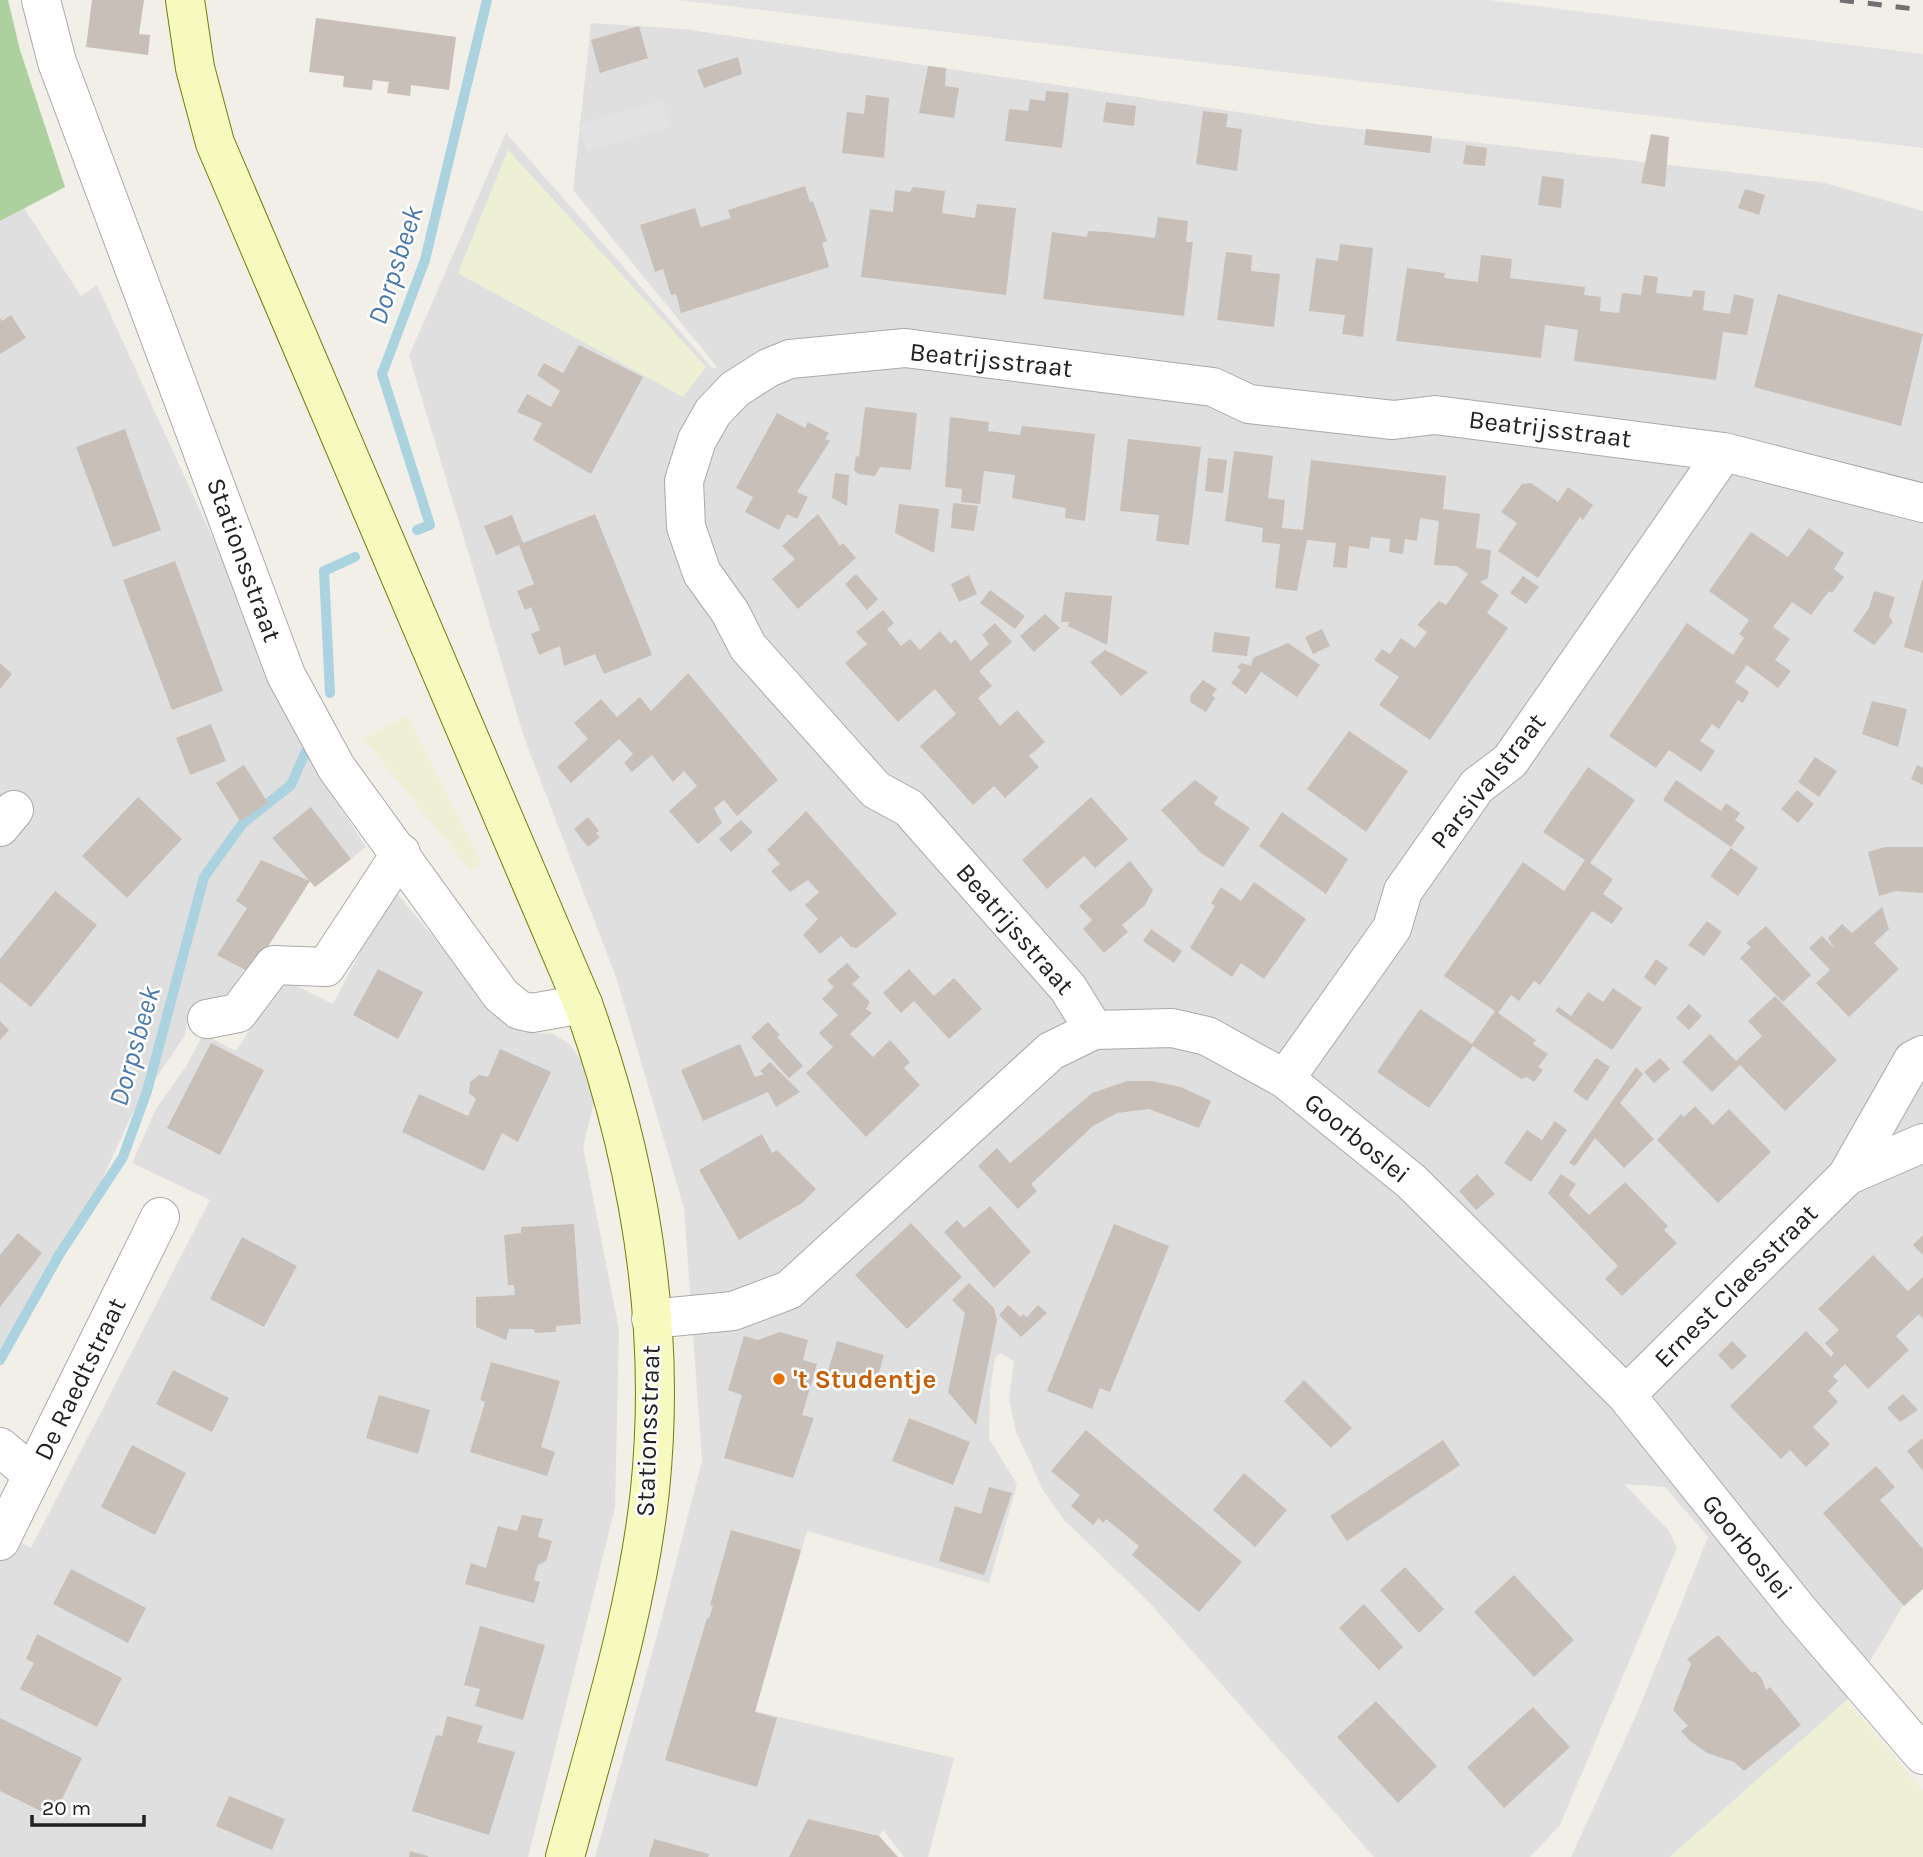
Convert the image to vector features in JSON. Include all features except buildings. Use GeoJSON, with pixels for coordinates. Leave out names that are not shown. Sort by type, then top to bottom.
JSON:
{"type":"FeatureCollection","features":[{"type":"Feature","properties":{"kind":"street","name":"Stationsstraat"},"geometry":{"type":"LineString","coordinates":[[41,0],[57,62],[286,675],[336,767],[401,853],[501,995],[519,1010],[532,1013],[583,1004]]}},
{"type":"Feature","properties":{"kind":"street","name":"Stationsstraat"},"geometry":{"type":"LineString","coordinates":[[185,0],[195,68],[215,143],[583,1004],[622,1122],[636,1187],[651,1319],[653,1407],[650,1490],[638,1562],[609,1692],[565,1857]]}},
{"type":"Feature","properties":{"kind":"street","name":"Beatrijsstraat"},"geometry":{"type":"LineString","coordinates":[[1094,1030],[1068,988],[909,808],[876,790],[748,647],[730,612],[702,572],[686,527],[684,481],[697,440],[713,412],[735,390],[768,368],[790,359],[905,348],[1213,387],[1249,404],[1393,420],[1435,415],[1724,452],[1923,502]]}},
{"type":"Feature","properties":{"kind":"street","name":"Parsivalstraat"},"geometry":{"type":"LineString","coordinates":[[1285,1079],[1392,928],[1403,891],[1478,786],[1510,761],[1724,452]]}},
{"type":"Feature","properties":{"kind":"street"},"geometry":{"type":"LineString","coordinates":[[207,1019],[238,1013],[274,965],[326,967],[401,853]]}},
{"type":"Feature","properties":{"kind":"street","name":"Goorboslei"},"geometry":{"type":"LineString","coordinates":[[651,1319],[733,1311],[789,1290],[1051,1051],[1094,1030],[1172,1028],[1207,1036],[1285,1079],[1412,1182],[1626,1395],[1800,1612],[1923,1755]]}},
{"type":"Feature","properties":{"kind":"street","name":"Ernest Claesstraat"},"geometry":{"type":"LineString","coordinates":[[1626,1395],[1847,1176],[1913,1060],[1923,1055]]}},
{"type":"Feature","properties":{"kind":"street","name":"Ernest Claesstraat"},"geometry":{"type":"LineString","coordinates":[[1847,1176],[1923,1143]]}},
{"type":"Feature","properties":{"kind":"street","name":"De Raedtstraat"},"geometry":{"type":"LineString","coordinates":[[0,1541],[160,1217]]}},
{"type":"Feature","properties":{"kind":"street"},"geometry":{"type":"LineString","coordinates":[[0,1447],[33,1475]]}},
{"type":"Feature","properties":{"kind":"shaded area"},"geometry":{"type":"Polygon","coordinates":[[[678,0],[1488,0],[1923,54],[1923,148],[678,0]]]}},
{"type":"Feature","properties":{"kind":"shaded area"},"geometry":{"type":"Polygon","coordinates":[[[591,23],[684,29],[1317,124],[1825,183],[1923,211],[1923,1572],[1847,1700],[1670,1857],[1571,1857],[1638,1711],[1708,1537],[1665,1487],[1624,1484],[1668,1530],[1677,1548],[1560,1825],[1530,1857],[1374,1857],[1148,1601],[1063,1519],[1043,1490],[1016,1432],[1009,1399],[1014,1361],[1000,1353],[995,1358],[990,1390],[989,1439],[1017,1484],[989,1583],[807,1531],[755,1711],[954,1758],[928,1857],[904,1857],[883,1830],[879,1836],[865,1832],[848,1857],[595,1857],[658,1632],[702,1461],[684,1208],[617,980],[524,737],[409,356],[506,133],[713,369],[717,367],[573,190],[591,23]]]}},
{"type":"Feature","properties":{"kind":"shaded area"},"geometry":{"type":"Polygon","coordinates":[[[663,101],[670,127],[587,151],[578,124],[663,101]]]}},
{"type":"Feature","properties":{"kind":"shaded area"},"geometry":{"type":"Polygon","coordinates":[[[24,208],[81,296],[97,285],[325,784],[366,847],[315,887],[310,881],[234,998],[208,999],[187,1024],[184,1037],[133,1112],[101,1182],[0,1349],[0,221],[24,208]]]}},
{"type":"Feature","properties":{"kind":"shaded area"},"geometry":{"type":"Polygon","coordinates":[[[393,889],[499,1015],[523,1032],[554,1034],[571,1046],[586,1067],[595,1099],[583,1147],[619,1329],[615,1508],[528,1857],[0,1857],[0,1530],[31,1548],[210,1200],[132,1163],[156,1109],[187,1065],[203,1034],[236,1051],[283,979],[333,1004],[393,889]]]}},
{"type":"Feature","properties":{"kind":"green space"},"geometry":{"type":"Polygon","coordinates":[[[0,0],[8,0],[20,50],[65,187],[0,221],[0,0]]]}},
{"type":"Feature","properties":{"kind":"green space"},"geometry":{"type":"Polygon","coordinates":[[[508,150],[706,367],[683,397],[458,273],[508,150]]]}},
{"type":"Feature","properties":{"kind":"green space"},"geometry":{"type":"Polygon","coordinates":[[[407,716],[482,864],[470,870],[364,739],[407,716]]]}},
{"type":"Feature","properties":{"kind":"green space"},"geometry":{"type":"Polygon","coordinates":[[[1847,1700],[1923,1791],[1923,1857],[1670,1857],[1847,1700]]]}},
{"type":"Feature","properties":{"kind":"waterway","name":"Dorpsbeek"},"geometry":{"type":"LineString","coordinates":[[417,530],[430,525],[382,374],[425,260],[487,0]]}},
{"type":"Feature","properties":{"kind":"waterway","name":"Dorpsbeek"},"geometry":{"type":"LineString","coordinates":[[330,693],[324,571],[355,557]]}},
{"type":"Feature","properties":{"kind":"waterway","name":"Dorpsbeek"},"geometry":{"type":"LineString","coordinates":[[0,1360],[59,1255],[123,1157],[147,1091],[204,877],[243,823],[291,785],[306,751]]}},
{"type":"Feature","properties":{"kind":"railway"},"geometry":{"type":"LineString","coordinates":[[1840,0],[1923,10]]}},
{"type":"Feature","properties":{"kind":"place","name":"'t Studentje"},"geometry":{"type":"Point","coordinates":[779,1379]}}]}
